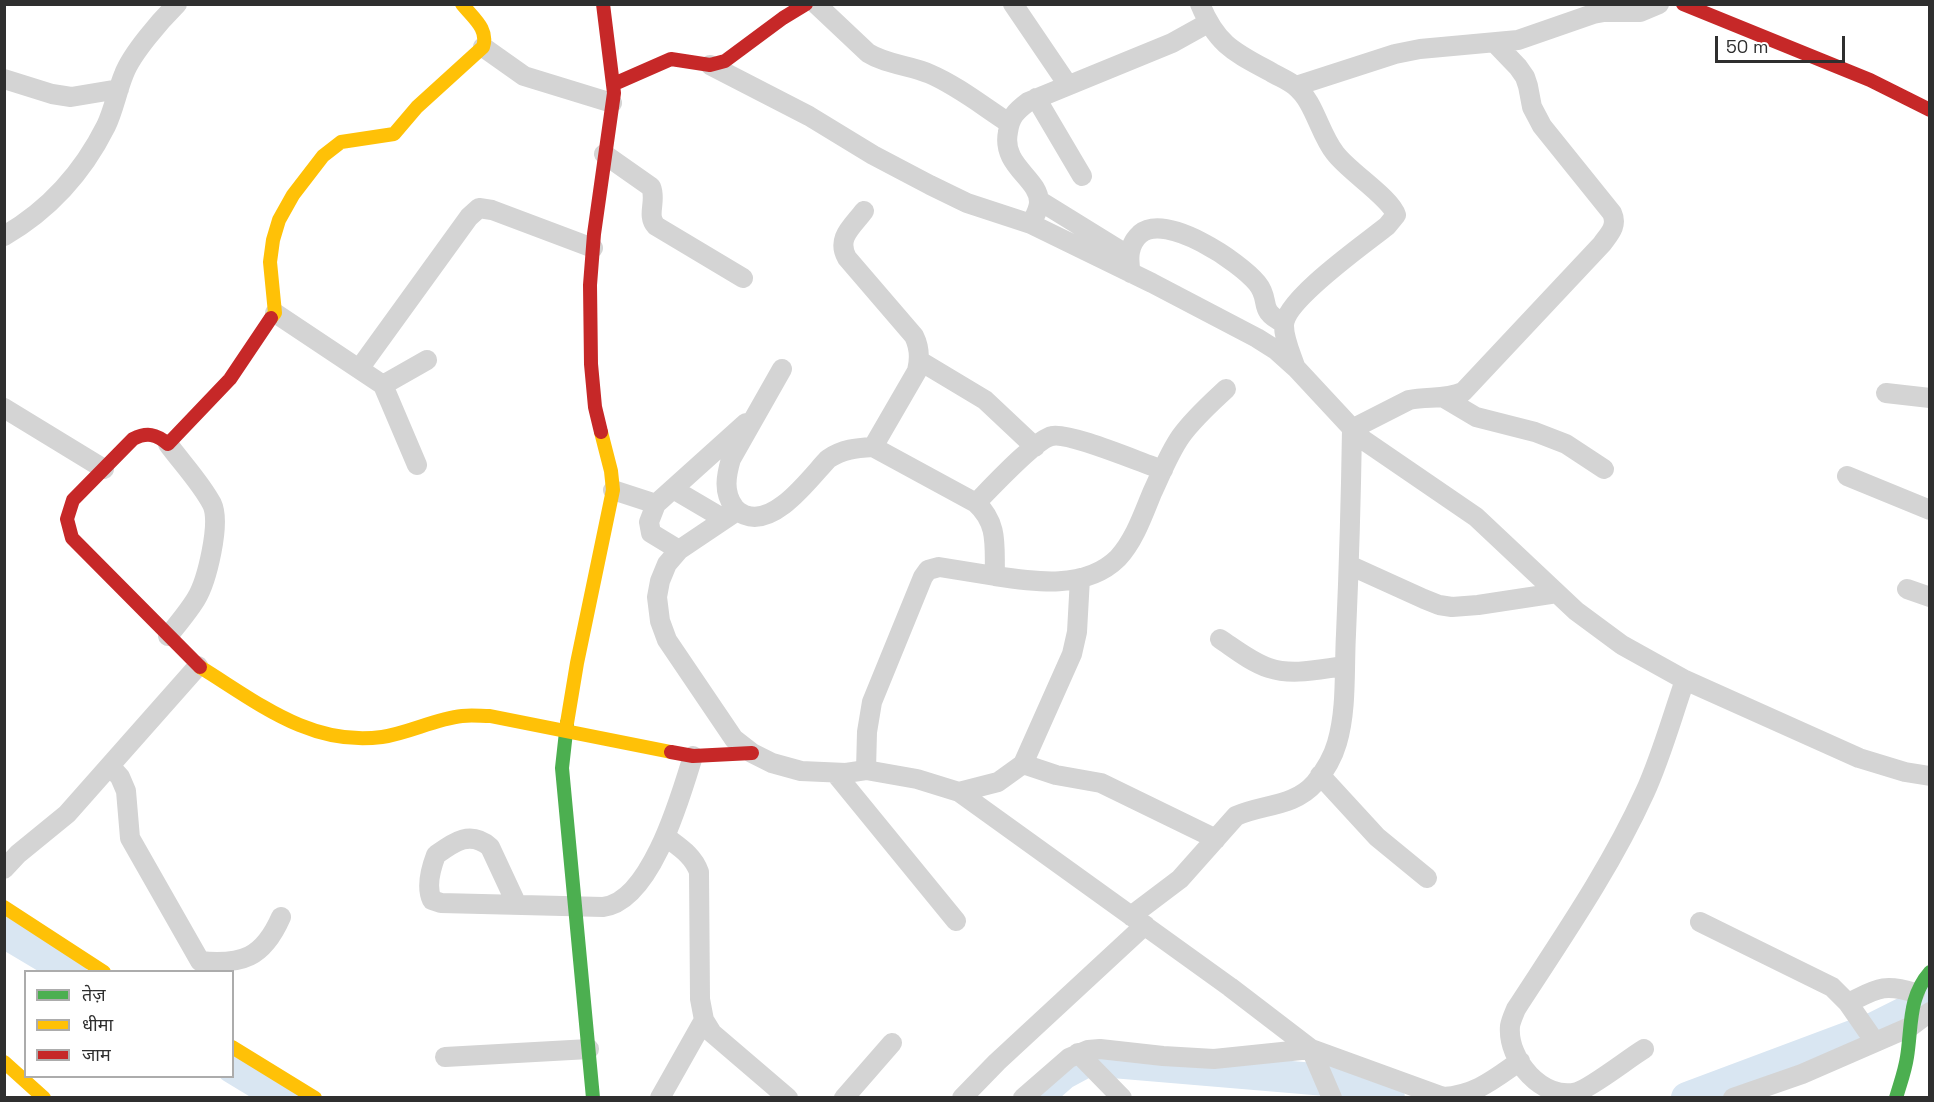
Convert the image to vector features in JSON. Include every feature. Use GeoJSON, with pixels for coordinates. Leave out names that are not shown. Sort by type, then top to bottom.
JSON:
{"type":"FeatureCollection","features":[{"type":"Feature","properties":{"kind":"street"},"geometry":{"type":"LineString","coordinates":[[4,236],[22,226],[46,207],[79,171],[106,124],[133,57],[177,4]]}},
{"type":"Feature","properties":{"kind":"street"},"geometry":{"type":"LineString","coordinates":[[168,444],[230,379],[275,313],[270,262],[273,240],[279,220],[311,170],[323,156],[341,142],[394,134],[417,107],[483,47],[486,38],[484,32],[462,4]]}},
{"type":"Feature","properties":{"kind":"street"},"geometry":{"type":"LineString","coordinates":[[593,1098],[562,768],[565,729],[574,673],[613,490],[611,471],[595,407],[591,364],[590,285],[593,248],[613,94],[603,4]]}},
{"type":"Feature","properties":{"kind":"street"},"geometry":{"type":"LineString","coordinates":[[710,65],[725,61],[783,18],[807,4]]}},
{"type":"Feature","properties":{"kind":"street"},"geometry":{"type":"LineString","coordinates":[[816,4],[868,53],[878,59],[928,72],[1009,123]]}},
{"type":"Feature","properties":{"kind":"street"},"geometry":{"type":"LineString","coordinates":[[1013,4],[1068,85]]}},
{"type":"Feature","properties":{"kind":"street"},"geometry":{"type":"LineString","coordinates":[[1296,86],[1395,54],[1420,49],[1495,43],[1534,35],[1593,14],[1640,12],[1659,4]]}},
{"type":"Feature","properties":{"kind":"street"},"geometry":{"type":"LineString","coordinates":[[1683,4],[1714,10],[1870,80],[1929,110]]}},
{"type":"Feature","properties":{"kind":"street"},"geometry":{"type":"LineString","coordinates":[[1296,368],[1284,332],[1287,314],[1296,301],[1387,226],[1396,215],[1390,204],[1356,176],[1334,152],[1307,100],[1296,86],[1228,49],[1204,14],[1172,43],[1036,98],[1014,112],[1009,123],[1006,142],[1010,157],[1037,193],[1040,201],[1130,264],[1276,350],[1296,368],[1362,439],[1476,517],[1584,617],[1622,645],[1684,680],[1859,758],[1905,772],[1929,776]]}},
{"type":"Feature","properties":{"kind":"street"},"geometry":{"type":"LineString","coordinates":[[1352,429],[1409,400],[1444,398],[1463,392],[1602,244],[1614,226],[1615,219],[1612,213],[1542,126],[1532,107],[1525,78],[1518,67],[1495,43]]}},
{"type":"Feature","properties":{"kind":"street"},"geometry":{"type":"LineString","coordinates":[[483,47],[524,76],[613,94],[671,59],[710,65],[958,199],[990,212],[1031,224],[1130,264]]}},
{"type":"Feature","properties":{"kind":"street"},"geometry":{"type":"LineString","coordinates":[[4,79],[52,94],[71,97],[119,89]]}},
{"type":"Feature","properties":{"kind":"street"},"geometry":{"type":"LineString","coordinates":[[1036,98],[1082,176]]}},
{"type":"Feature","properties":{"kind":"street"},"geometry":{"type":"LineString","coordinates":[[604,153],[651,187],[654,193],[651,217],[656,226],[743,278]]}},
{"type":"Feature","properties":{"kind":"street"},"geometry":{"type":"LineString","coordinates":[[1031,224],[1040,201]]}},
{"type":"Feature","properties":{"kind":"street"},"geometry":{"type":"LineString","coordinates":[[359,369],[469,217],[479,208],[492,210],[593,248]]}},
{"type":"Feature","properties":{"kind":"street"},"geometry":{"type":"LineString","coordinates":[[864,211],[842,241],[842,249],[847,258],[915,336],[920,361],[917,372],[873,447]]}},
{"type":"Feature","properties":{"kind":"street"},"geometry":{"type":"LineString","coordinates":[[1130,264],[1137,237],[1149,229],[1180,233],[1208,244],[1235,262],[1257,282],[1261,289],[1265,309],[1269,314],[1284,323]]}},
{"type":"Feature","properties":{"kind":"street"},"geometry":{"type":"LineString","coordinates":[[275,313],[383,385],[417,465]]}},
{"type":"Feature","properties":{"kind":"street"},"geometry":{"type":"LineString","coordinates":[[383,385],[427,360]]}},
{"type":"Feature","properties":{"kind":"street"},"geometry":{"type":"LineString","coordinates":[[920,361],[985,400],[1035,447]]}},
{"type":"Feature","properties":{"kind":"street"},"geometry":{"type":"LineString","coordinates":[[679,550],[651,533],[648,528],[656,504],[730,446],[758,412],[782,369]]}},
{"type":"Feature","properties":{"kind":"street"},"geometry":{"type":"LineString","coordinates":[[866,770],[867,732],[872,702],[923,577],[928,570],[939,567],[1028,581],[1051,582],[1096,573],[1119,557],[1130,541],[1162,470],[1182,435],[1226,389]]}},
{"type":"Feature","properties":{"kind":"street"},"geometry":{"type":"LineString","coordinates":[[1886,393],[1929,398]]}},
{"type":"Feature","properties":{"kind":"street"},"geometry":{"type":"LineString","coordinates":[[1444,398],[1476,417],[1535,432],[1566,444],[1604,469]]}},
{"type":"Feature","properties":{"kind":"street"},"geometry":{"type":"LineString","coordinates":[[4,408],[104,469]]}},
{"type":"Feature","properties":{"kind":"street"},"geometry":{"type":"LineString","coordinates":[[962,1098],[1195,865],[1236,816],[1300,796],[1315,783],[1328,764],[1337,746],[1341,724],[1349,565],[1352,429]]}},
{"type":"Feature","properties":{"kind":"street"},"geometry":{"type":"LineString","coordinates":[[168,636],[198,597],[212,546],[214,513],[207,497],[168,444],[154,434],[141,435],[133,439],[73,500],[68,512],[67,528],[72,538],[168,636],[198,666],[291,723],[335,737],[355,740],[383,737],[462,716],[490,716],[693,756],[752,753]]}},
{"type":"Feature","properties":{"kind":"street"},"geometry":{"type":"LineString","coordinates":[[976,503],[1035,447],[1051,436],[1070,437],[1162,470]]}},
{"type":"Feature","properties":{"kind":"street"},"geometry":{"type":"LineString","coordinates":[[730,446],[726,489],[731,503],[730,515]]}},
{"type":"Feature","properties":{"kind":"street"},"geometry":{"type":"LineString","coordinates":[[673,489],[730,515],[762,517],[775,512],[828,459],[838,452],[873,447],[976,503],[985,511],[992,522],[995,576]]}},
{"type":"Feature","properties":{"kind":"street"},"geometry":{"type":"LineString","coordinates":[[1847,476],[1929,510]]}},
{"type":"Feature","properties":{"kind":"street"},"geometry":{"type":"LineString","coordinates":[[613,490],[656,504]]}},
{"type":"Feature","properties":{"kind":"street"},"geometry":{"type":"LineString","coordinates":[[730,515],[679,550],[667,564],[660,580],[657,597],[660,621],[667,640],[734,738],[752,753],[772,763],[801,771],[835,773],[866,770],[917,778],[959,792],[1138,920],[1311,1049],[1443,1097],[1461,1096],[1479,1088],[1520,1061]]}},
{"type":"Feature","properties":{"kind":"street"},"geometry":{"type":"LineString","coordinates":[[1349,565],[1424,599],[1452,607],[1557,593]]}},
{"type":"Feature","properties":{"kind":"street"},"geometry":{"type":"LineString","coordinates":[[959,792],[998,782],[1023,764],[1072,654],[1077,632],[1080,578]]}},
{"type":"Feature","properties":{"kind":"street"},"geometry":{"type":"LineString","coordinates":[[1907,589],[1929,597]]}},
{"type":"Feature","properties":{"kind":"street"},"geometry":{"type":"LineString","coordinates":[[1220,639],[1253,661],[1285,672],[1345,666]]}},
{"type":"Feature","properties":{"kind":"street"},"geometry":{"type":"LineString","coordinates":[[4,869],[18,854],[67,814],[198,666]]}},
{"type":"Feature","properties":{"kind":"street"},"geometry":{"type":"LineString","coordinates":[[1644,1049],[1579,1091],[1561,1094],[1541,1085],[1530,1076],[1511,1043],[1510,1025],[1516,1009],[1578,914],[1631,821],[1646,790],[1684,680]]}},
{"type":"Feature","properties":{"kind":"street"},"geometry":{"type":"LineString","coordinates":[[517,905],[490,847],[482,840],[464,838],[436,855],[429,894],[432,900],[441,903],[517,905],[614,906],[626,898],[636,885],[666,837],[693,756]]}},
{"type":"Feature","properties":{"kind":"street"},"geometry":{"type":"LineString","coordinates":[[1023,764],[1056,775],[1101,783],[1216,838]]}},
{"type":"Feature","properties":{"kind":"street"},"geometry":{"type":"LineString","coordinates":[[110,766],[120,777],[126,791],[130,838],[195,966],[241,960],[254,955],[273,934],[281,917]]}},
{"type":"Feature","properties":{"kind":"street"},"geometry":{"type":"LineString","coordinates":[[835,773],[956,921]]}},
{"type":"Feature","properties":{"kind":"street"},"geometry":{"type":"LineString","coordinates":[[1320,775],[1377,837],[1427,878]]}},
{"type":"Feature","properties":{"kind":"street"},"geometry":{"type":"LineString","coordinates":[[666,837],[688,854],[695,862],[699,872],[698,978],[704,1020],[712,1033],[788,1098]]}},
{"type":"Feature","properties":{"kind":"street"},"geometry":{"type":"LineString","coordinates":[[4,907],[101,970]]}},
{"type":"Feature","properties":{"kind":"street"},"geometry":{"type":"LineString","coordinates":[[1700,922],[1820,979],[1848,1003],[1870,1034]]}},
{"type":"Feature","properties":{"kind":"street"},"geometry":{"type":"LineString","coordinates":[[1896,1098],[1917,1019],[1914,996],[1917,987],[1929,972]]}},
{"type":"Feature","properties":{"kind":"street"},"geometry":{"type":"LineString","coordinates":[[1848,1003],[1886,987],[1894,987],[1914,996]]}},
{"type":"Feature","properties":{"kind":"street"},"geometry":{"type":"LineString","coordinates":[[1733,1098],[1802,1074],[1870,1034],[1917,1019]]}},
{"type":"Feature","properties":{"kind":"street"},"geometry":{"type":"LineString","coordinates":[[660,1098],[704,1020]]}},
{"type":"Feature","properties":{"kind":"street"},"geometry":{"type":"LineString","coordinates":[[844,1098],[892,1043]]}},
{"type":"Feature","properties":{"kind":"street"},"geometry":{"type":"LineString","coordinates":[[234,1048],[315,1098]]}},
{"type":"Feature","properties":{"kind":"street"},"geometry":{"type":"LineString","coordinates":[[445,1057],[589,1049]]}},
{"type":"Feature","properties":{"kind":"street"},"geometry":{"type":"LineString","coordinates":[[1028,1096],[1069,1058],[1078,1053],[1100,1049],[1214,1059],[1311,1049]]}},
{"type":"Feature","properties":{"kind":"street"},"geometry":{"type":"LineString","coordinates":[[1311,1049],[1331,1094]]}},
{"type":"Feature","properties":{"kind":"street"},"geometry":{"type":"LineString","coordinates":[[1078,1053],[1122,1098]]}},
{"type":"Feature","properties":{"kind":"street"},"geometry":{"type":"LineString","coordinates":[[4,1062],[44,1098]]}},
{"type":"Feature","properties":{"kind":"waterway"},"geometry":{"type":"LineString","coordinates":[[4,932],[68,970]]}},
{"type":"Feature","properties":{"kind":"waterway"},"geometry":{"type":"LineString","coordinates":[[1687,1098],[1874,1028],[1930,998]]}},
{"type":"Feature","properties":{"kind":"waterway"},"geometry":{"type":"LineString","coordinates":[[1037,1097],[1063,1074],[1089,1060],[1338,1081],[1389,1098]]}},
{"type":"Feature","properties":{"kind":"waterway"},"geometry":{"type":"LineString","coordinates":[[234,1068],[283,1098]]}},
{"type":"Feature","properties":{"kind":"traffic: fast"},"geometry":{"type":"LineString","coordinates":[[567,723],[562,768],[593,1098]]}},
{"type":"Feature","properties":{"kind":"traffic: fast"},"geometry":{"type":"LineString","coordinates":[[1896,1098],[1906,1062],[1914,1002],[1930,972]]}},
{"type":"Feature","properties":{"kind":"traffic: slow"},"geometry":{"type":"LineString","coordinates":[[271,318],[275,313],[270,262],[273,240],[279,220],[293,195],[323,156],[341,142],[394,134],[417,107],[483,47],[482,29],[462,4]]}},
{"type":"Feature","properties":{"kind":"traffic: slow"},"geometry":{"type":"LineString","coordinates":[[567,723],[577,663],[613,490],[611,471],[601,432]]}},
{"type":"Feature","properties":{"kind":"traffic: slow"},"geometry":{"type":"LineString","coordinates":[[200,667],[286,719],[332,735],[356,738],[382,737],[452,718],[490,716],[671,752]]}},
{"type":"Feature","properties":{"kind":"traffic: slow"},"geometry":{"type":"LineString","coordinates":[[4,907],[101,970]]}},
{"type":"Feature","properties":{"kind":"traffic: slow"},"geometry":{"type":"LineString","coordinates":[[234,1048],[315,1098]]}},
{"type":"Feature","properties":{"kind":"traffic: slow"},"geometry":{"type":"LineString","coordinates":[[4,1062],[44,1098]]}},
{"type":"Feature","properties":{"kind":"traffic: jam"},"geometry":{"type":"LineString","coordinates":[[601,432],[595,407],[591,364],[590,285],[594,234],[614,93],[603,4]]}},
{"type":"Feature","properties":{"kind":"traffic: jam"},"geometry":{"type":"LineString","coordinates":[[614,84],[671,59],[710,65],[725,61],[806,4]]}},
{"type":"Feature","properties":{"kind":"traffic: jam"},"geometry":{"type":"LineString","coordinates":[[1683,4],[1870,80],[1930,110]]}},
{"type":"Feature","properties":{"kind":"traffic: jam"},"geometry":{"type":"LineString","coordinates":[[200,667],[72,538],[67,519],[73,500],[133,439],[151,435],[168,444],[230,379],[271,318]]}},
{"type":"Feature","properties":{"kind":"traffic: jam"},"geometry":{"type":"LineString","coordinates":[[671,752],[693,756],[752,753]]}}]}
